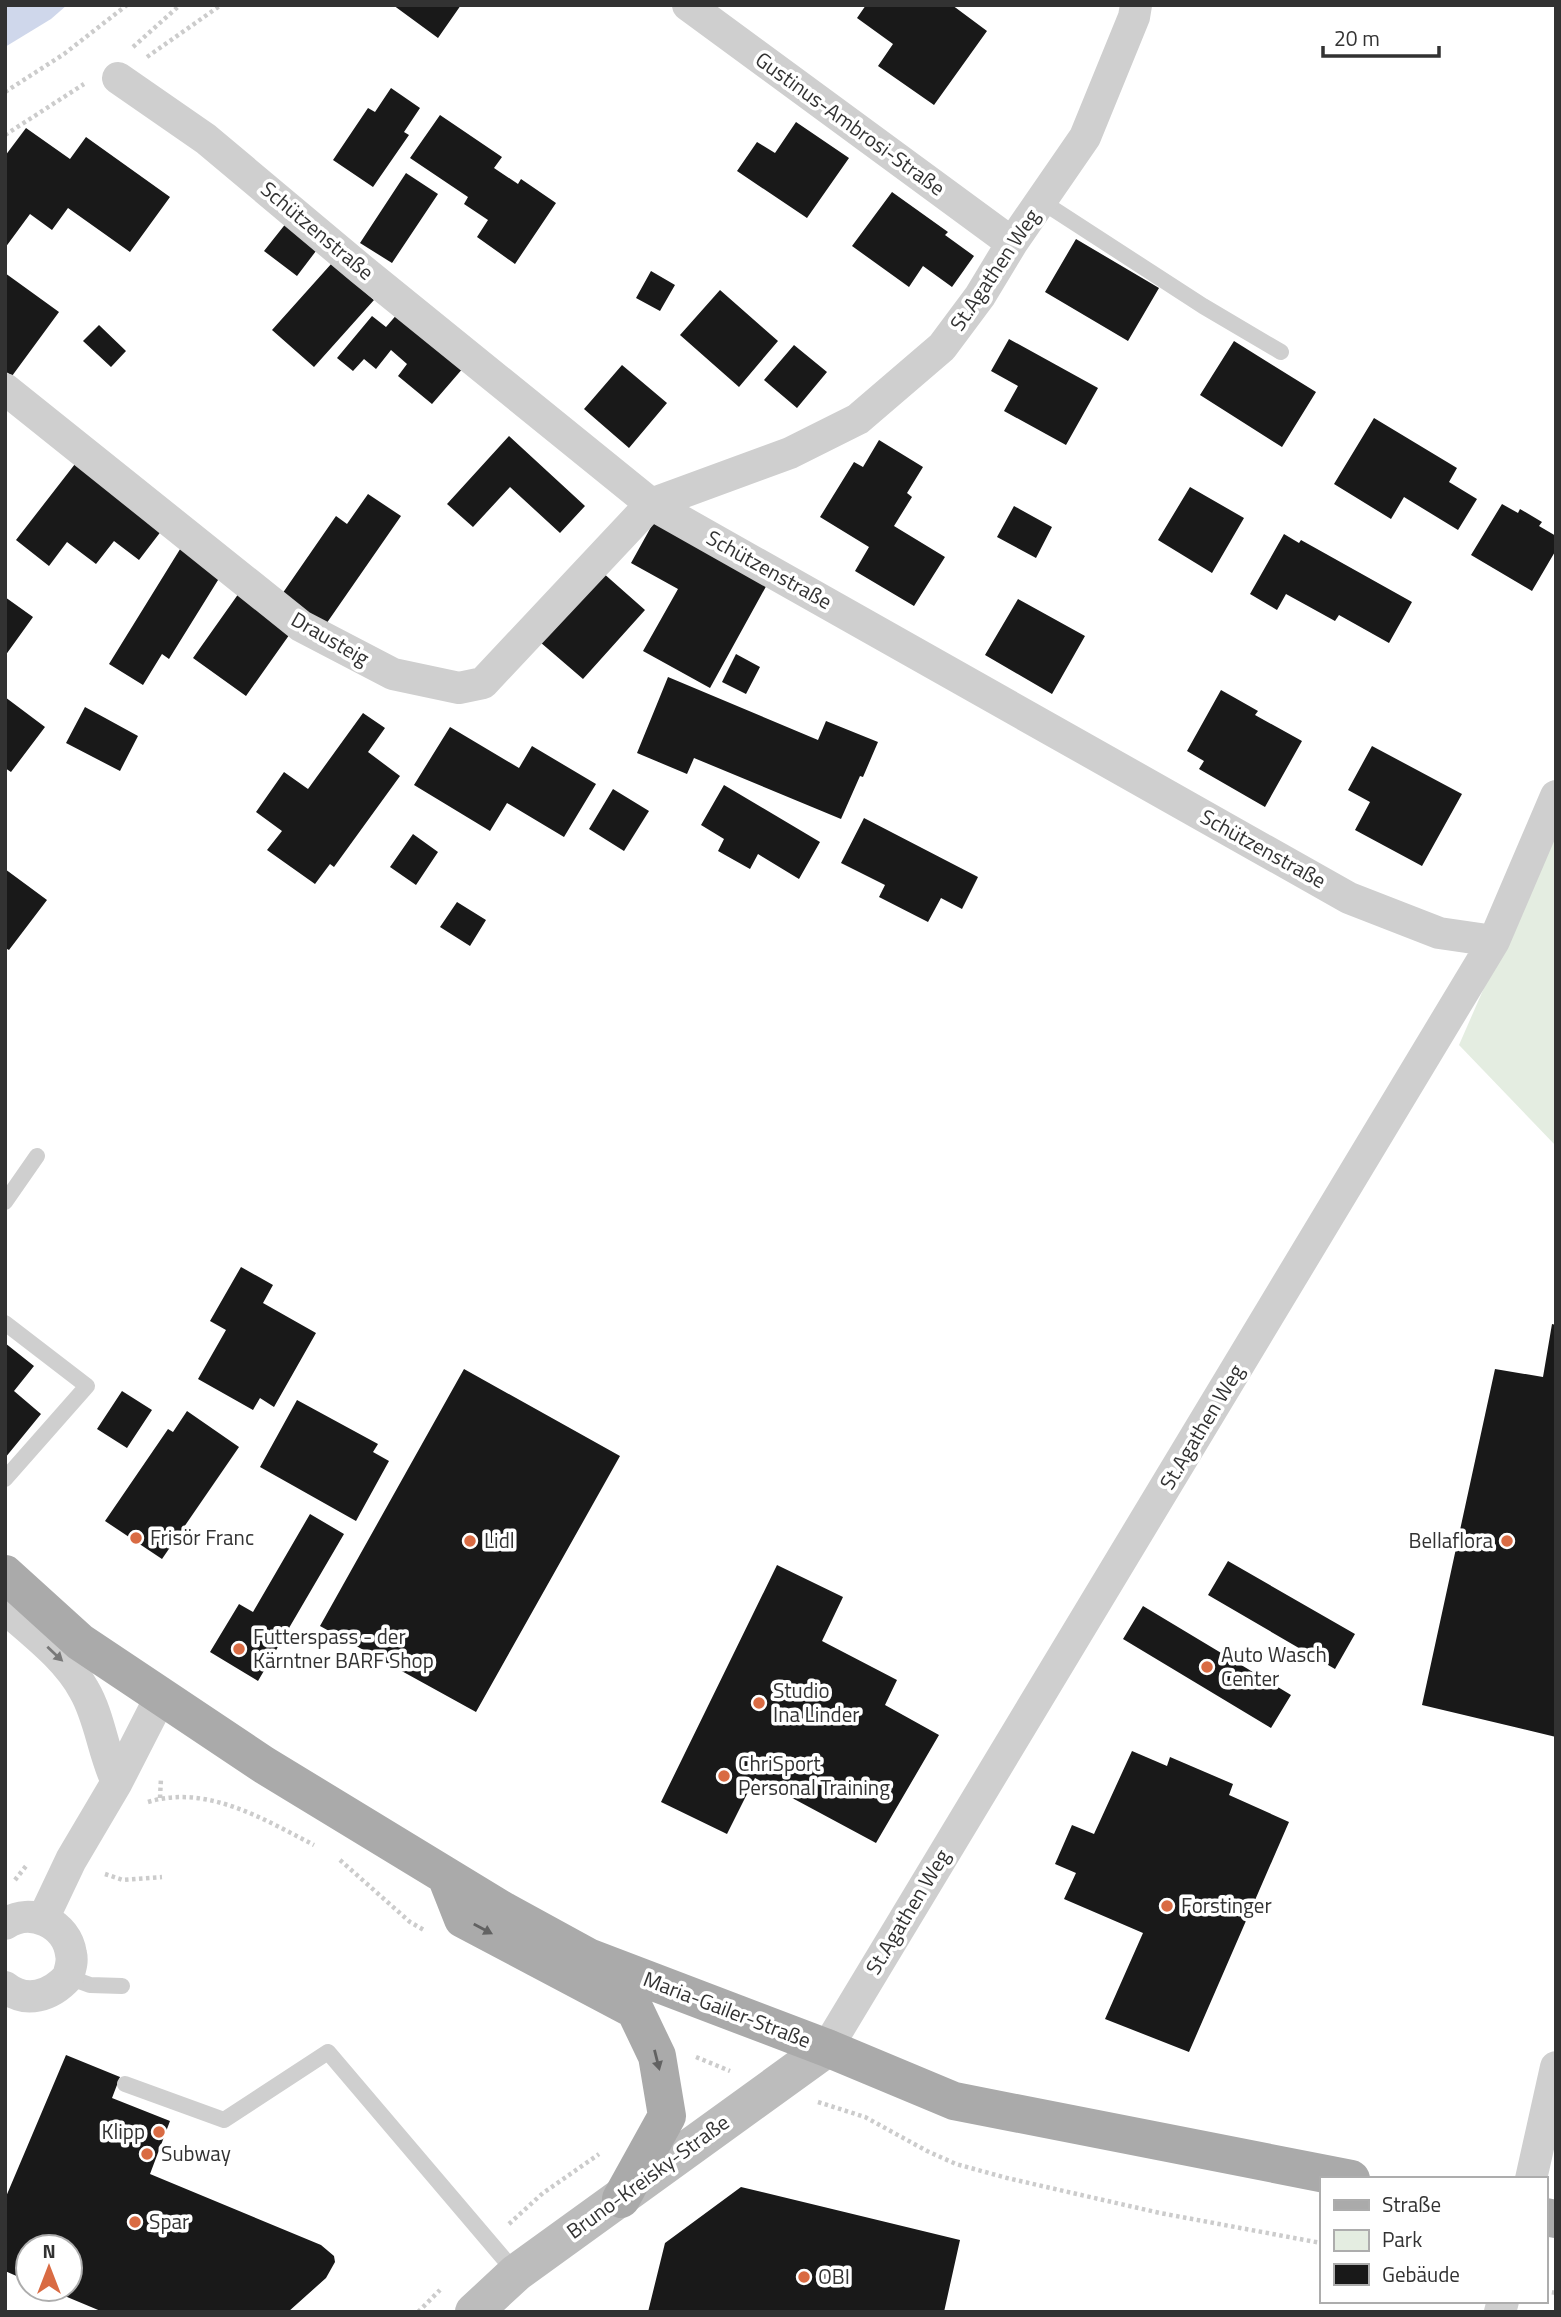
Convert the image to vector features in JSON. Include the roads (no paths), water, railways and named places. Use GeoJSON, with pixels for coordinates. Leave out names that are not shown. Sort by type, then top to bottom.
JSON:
{"type":"FeatureCollection","features":[{"type":"Feature","properties":{"kind":"main road","name":"Maria-Gailer-Straße"},"geometry":{"type":"LineString","coordinates":[[5,1574],[80,1642],[264,1765],[504,1912],[588,1957],[827,2048],[954,2101],[1341,2177]]}},
{"type":"Feature","properties":{"kind":"main road"},"geometry":{"type":"LineString","coordinates":[[446,1876],[463,1919],[635,2010],[657,2056],[667,2116],[621,2199]]}},
{"type":"Feature","properties":{"kind":"street","name":"Gustinus-Ambrosi-Straße"},"geometry":{"type":"LineString","coordinates":[[688,5],[1012,243]]}},
{"type":"Feature","properties":{"kind":"street","name":"St.Agathen Weg"},"geometry":{"type":"LineString","coordinates":[[651,504],[790,453],[858,419],[942,347],[980,296],[1012,243],[1084,137],[1134,17],[1136,5]]}},
{"type":"Feature","properties":{"kind":"street","name":"Schützenstraße"},"geometry":{"type":"LineString","coordinates":[[122,66],[361,269],[651,504],[1349,898],[1439,933],[1494,941]]}},
{"type":"Feature","properties":{"kind":"street","name":"Drausteig"},"geometry":{"type":"LineString","coordinates":[[5,389],[301,626],[393,674],[459,688],[483,683],[651,504]]}},
{"type":"Feature","properties":{"kind":"street","name":"St.Agathen Weg"},"geometry":{"type":"LineString","coordinates":[[827,2048],[1494,941],[1556,796]]}},
{"type":"Feature","properties":{"kind":"street"},"geometry":{"type":"LineString","coordinates":[[5,1608],[70,1667],[86,1692],[104,1753],[117,1782]]}},
{"type":"Feature","properties":{"kind":"street"},"geometry":{"type":"LineString","coordinates":[[43,1919],[71,1860],[117,1782],[161,1696]]}},
{"type":"Feature","properties":{"kind":"street"},"geometry":{"type":"LineString","coordinates":[[7,1917],[30,1917],[54,1924],[63,1933],[71,1953],[68,1977],[49,1993],[8,1999]]}},
{"type":"Feature","properties":{"kind":"street","name":"Bruno-Kreisky-Straße"},"geometry":{"type":"LineString","coordinates":[[474,2312],[516,2273],[827,2048]]}},
{"type":"Feature","properties":{"kind":"street"},"geometry":{"type":"LineString","coordinates":[[1531,2177],[1556,2067]]}},
{"type":"Feature","properties":{"kind":"lane"},"geometry":{"type":"LineString","coordinates":[[1041,201],[1203,306],[1281,352]]}},
{"type":"Feature","properties":{"kind":"lane"},"geometry":{"type":"LineString","coordinates":[[5,1202],[37,1156]]}},
{"type":"Feature","properties":{"kind":"lane"},"geometry":{"type":"LineString","coordinates":[[5,1323],[87,1385],[5,1479]]}},
{"type":"Feature","properties":{"kind":"lane"},"geometry":{"type":"LineString","coordinates":[[68,1977],[90,1985],[122,1986]]}},
{"type":"Feature","properties":{"kind":"lane"},"geometry":{"type":"LineString","coordinates":[[125,2084],[224,2120],[328,2052],[516,2273]]}},
{"type":"Feature","properties":{"kind":"water"},"geometry":{"type":"Polygon","coordinates":[[[5,5],[67,5],[51,19],[5,47],[5,5]]]}},
{"type":"Feature","properties":{"kind":"place","name":"Frisör Franc"},"geometry":{"type":"Point","coordinates":[136,1538]}},
{"type":"Feature","properties":{"kind":"place","name":"Lidl"},"geometry":{"type":"Point","coordinates":[470,1541]}},
{"type":"Feature","properties":{"kind":"place","name":"Bellaflora"},"geometry":{"type":"Point","coordinates":[1507,1541]}},
{"type":"Feature","properties":{"kind":"place","name":"Futterspass - der Kärntner BARF Shop"},"geometry":{"type":"Point","coordinates":[239,1649]}},
{"type":"Feature","properties":{"kind":"place","name":"Auto Wasch Center"},"geometry":{"type":"Point","coordinates":[1207,1667]}},
{"type":"Feature","properties":{"kind":"place","name":"Studio Ina Linder"},"geometry":{"type":"Point","coordinates":[759,1703]}},
{"type":"Feature","properties":{"kind":"place","name":"ChriSport Personal Training"},"geometry":{"type":"Point","coordinates":[724,1776]}},
{"type":"Feature","properties":{"kind":"place","name":"Forstinger"},"geometry":{"type":"Point","coordinates":[1167,1906]}},
{"type":"Feature","properties":{"kind":"place","name":"Klipp"},"geometry":{"type":"Point","coordinates":[159,2132]}},
{"type":"Feature","properties":{"kind":"place","name":"Subway"},"geometry":{"type":"Point","coordinates":[147,2154]}},
{"type":"Feature","properties":{"kind":"place","name":"Spar"},"geometry":{"type":"Point","coordinates":[135,2222]}},
{"type":"Feature","properties":{"kind":"place","name":"OBI"},"geometry":{"type":"Point","coordinates":[804,2277]}}]}
